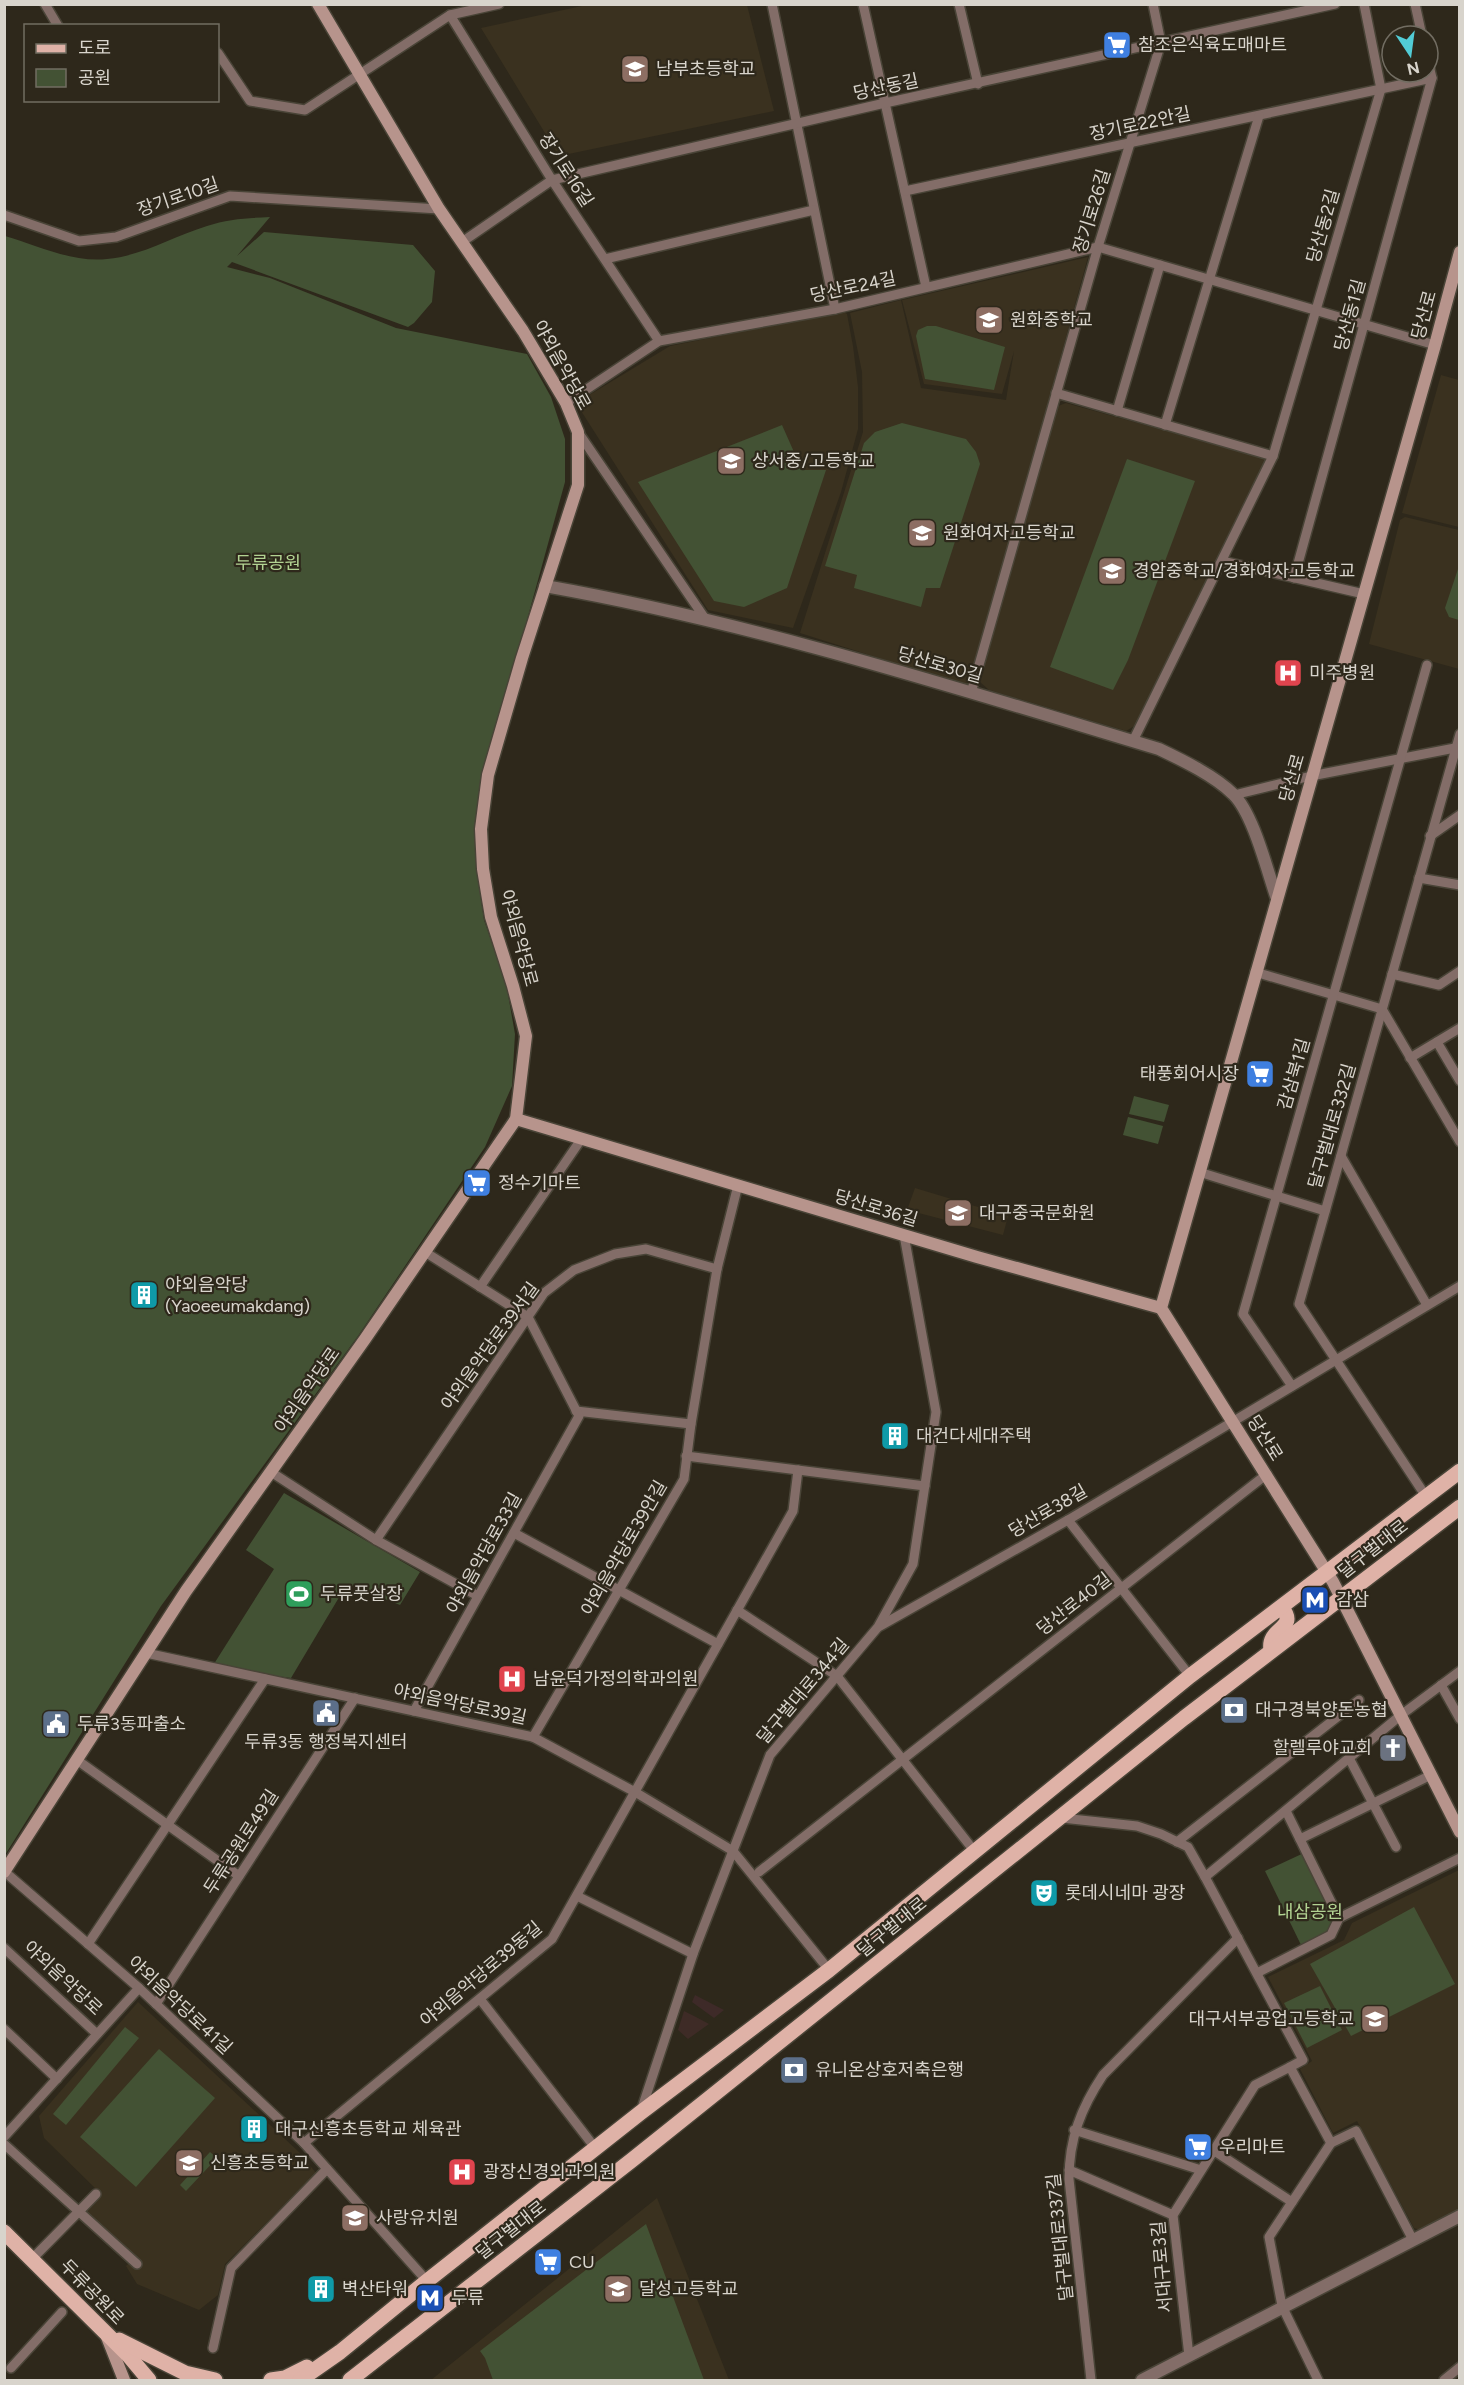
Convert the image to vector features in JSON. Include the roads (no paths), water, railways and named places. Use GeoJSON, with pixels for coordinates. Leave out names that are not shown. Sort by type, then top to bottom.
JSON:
{"type":"FeatureCollection","features":[{"type":"Feature","properties":{"kind":"main road","name":"야외음악당로"},"geometry":{"type":"LineString","coordinates":[[5,1872],[186,1591],[516,1119],[526,1036],[491,917],[483,869],[481,829],[488,775],[522,658],[578,485],[578,432],[566,403],[523,331],[440,209],[318,4]]}},
{"type":"Feature","properties":{"kind":"main road","name":"당산로"},"geometry":{"type":"LineString","coordinates":[[1459,253],[1435,345],[1276,896],[1161,1308],[1328,1574],[1460,1832]]}},
{"type":"Feature","properties":{"kind":"main road","name":"당산로36길"},"geometry":{"type":"LineString","coordinates":[[516,1119],[904,1235],[1161,1308]]}},
{"type":"Feature","properties":{"kind":"main road","name":"달구벌대로"},"geometry":{"type":"LineString","coordinates":[[300,2380],[340,2352],[640,2113],[828,1970],[1190,1676],[1328,1574],[1460,1471]]}},
{"type":"Feature","properties":{"kind":"main road","name":"달구벌대로"},"geometry":{"type":"LineString","coordinates":[[355,2378],[1271,1650],[1460,1507]]}},
{"type":"Feature","properties":{"kind":"main road"},"geometry":{"type":"LineString","coordinates":[[1271,1650],[1272,1636],[1286,1625],[1288,1620],[1282,1608]]}},
{"type":"Feature","properties":{"kind":"main road","name":"두류공원로"},"geometry":{"type":"LineString","coordinates":[[4,2232],[128,2355],[149,2380]]}},
{"type":"Feature","properties":{"kind":"main road"},"geometry":{"type":"LineString","coordinates":[[105,2333],[124,2380]]}},
{"type":"Feature","properties":{"kind":"main road"},"geometry":{"type":"LineString","coordinates":[[105,2333],[185,2373],[215,2380]]}},
{"type":"Feature","properties":{"kind":"main road"},"geometry":{"type":"LineString","coordinates":[[271,2380],[285,2378],[340,2352]]}},
{"type":"Feature","properties":{"kind":"street"},"geometry":{"type":"LineString","coordinates":[[45,4],[57,24]]}},
{"type":"Feature","properties":{"kind":"street"},"geometry":{"type":"LineString","coordinates":[[219,54],[250,101],[304,110],[450,15],[499,4]]}},
{"type":"Feature","properties":{"kind":"street"},"geometry":{"type":"LineString","coordinates":[[772,4],[835,309]]}},
{"type":"Feature","properties":{"kind":"street"},"geometry":{"type":"LineString","coordinates":[[863,4],[926,287]]}},
{"type":"Feature","properties":{"kind":"street"},"geometry":{"type":"LineString","coordinates":[[959,4],[978,84]]}},
{"type":"Feature","properties":{"kind":"street","name":"장기로26길"},"geometry":{"type":"LineString","coordinates":[[971,693],[1098,247],[1161,43],[1153,4]]}},
{"type":"Feature","properties":{"kind":"street","name":"당산동길"},"geometry":{"type":"LineString","coordinates":[[462,242],[552,180],[885,103],[1335,4]]}},
{"type":"Feature","properties":{"kind":"street","name":"당산동2길"},"geometry":{"type":"LineString","coordinates":[[1133,741],[1273,456],[1381,89],[1364,4]]}},
{"type":"Feature","properties":{"kind":"street"},"geometry":{"type":"LineString","coordinates":[[1415,4],[1419,24]]}},
{"type":"Feature","properties":{"kind":"street","name":"장기로16길"},"geometry":{"type":"LineString","coordinates":[[450,15],[552,180],[659,341]]}},
{"type":"Feature","properties":{"kind":"street","name":"장기로22안길"},"geometry":{"type":"LineString","coordinates":[[905,191],[1404,84]]}},
{"type":"Feature","properties":{"kind":"street","name":"당산동1길"},"geometry":{"type":"LineString","coordinates":[[1294,578],[1430,84]]}},
{"type":"Feature","properties":{"kind":"street"},"geometry":{"type":"LineString","coordinates":[[1165,424],[1259,116]]}},
{"type":"Feature","properties":{"kind":"street","name":"장기로10길"},"geometry":{"type":"LineString","coordinates":[[4,215],[79,241],[116,237],[230,196],[440,209]]}},
{"type":"Feature","properties":{"kind":"street"},"geometry":{"type":"LineString","coordinates":[[605,259],[814,210]]}},
{"type":"Feature","properties":{"kind":"street","name":"당산로24길"},"geometry":{"type":"LineString","coordinates":[[566,403],[659,341],[835,309],[1098,247],[1435,345]]}},
{"type":"Feature","properties":{"kind":"street"},"geometry":{"type":"LineString","coordinates":[[1117,411],[1160,265]]}},
{"type":"Feature","properties":{"kind":"street"},"geometry":{"type":"LineString","coordinates":[[1056,393],[1273,456]]}},
{"type":"Feature","properties":{"kind":"street"},"geometry":{"type":"LineString","coordinates":[[578,432],[706,620]]}},
{"type":"Feature","properties":{"kind":"street"},"geometry":{"type":"LineString","coordinates":[[1222,561],[1364,594]]}},
{"type":"Feature","properties":{"kind":"street","name":"당산로30길"},"geometry":{"type":"LineString","coordinates":[[545,586],[751,630],[1133,741],[1159,749],[1187,762],[1234,795]]}},
{"type":"Feature","properties":{"kind":"street","name":"감삼북1길"},"geometry":{"type":"LineString","coordinates":[[1292,1386],[1243,1314],[1427,665]]}},
{"type":"Feature","properties":{"kind":"street","name":"달구벌대로332길"},"geometry":{"type":"LineString","coordinates":[[1427,1498],[1299,1304],[1460,734]]}},
{"type":"Feature","properties":{"kind":"street"},"geometry":{"type":"LineString","coordinates":[[1276,896],[1249,821],[1234,795],[1311,776],[1457,748]]}},
{"type":"Feature","properties":{"kind":"street"},"geometry":{"type":"LineString","coordinates":[[1430,836],[1460,815]]}},
{"type":"Feature","properties":{"kind":"street"},"geometry":{"type":"LineString","coordinates":[[1419,878],[1460,885]]}},
{"type":"Feature","properties":{"kind":"street"},"geometry":{"type":"LineString","coordinates":[[1392,974],[1439,985],[1460,971]]}},
{"type":"Feature","properties":{"kind":"street"},"geometry":{"type":"LineString","coordinates":[[1255,972],[1382,1010],[1460,1142]]}},
{"type":"Feature","properties":{"kind":"street"},"geometry":{"type":"LineString","coordinates":[[1410,1058],[1460,1028]]}},
{"type":"Feature","properties":{"kind":"street"},"geometry":{"type":"LineString","coordinates":[[1437,1041],[1460,1081]]}},
{"type":"Feature","properties":{"kind":"street"},"geometry":{"type":"LineString","coordinates":[[480,1287],[582,1138]]}},
{"type":"Feature","properties":{"kind":"street"},"geometry":{"type":"LineString","coordinates":[[1341,1156],[1427,1305]]}},
{"type":"Feature","properties":{"kind":"street"},"geometry":{"type":"LineString","coordinates":[[1199,1172],[1325,1212]]}},
{"type":"Feature","properties":{"kind":"street","name":"야외음악당로39안길"},"geometry":{"type":"LineString","coordinates":[[533,1737],[684,1479],[717,1269],[738,1185]]}},
{"type":"Feature","properties":{"kind":"street","name":"달구벌대로344길"},"geometry":{"type":"LineString","coordinates":[[640,2113],[693,1954],[770,1755],[878,1627],[913,1564],[936,1412],[904,1235]]}},
{"type":"Feature","properties":{"kind":"street","name":"야외음악당로39서길"},"geometry":{"type":"LineString","coordinates":[[376,1540],[544,1293],[574,1270],[615,1254],[646,1249],[717,1269]]}},
{"type":"Feature","properties":{"kind":"street"},"geometry":{"type":"LineString","coordinates":[[425,1252],[528,1317],[576,1411],[691,1424]]}},
{"type":"Feature","properties":{"kind":"street","name":"당산로38길"},"geometry":{"type":"LineString","coordinates":[[878,1627],[1068,1520],[1460,1286]]}},
{"type":"Feature","properties":{"kind":"street","name":"야외음악당로33길"},"geometry":{"type":"LineString","coordinates":[[414,1711],[579,1416],[576,1411]]}},
{"type":"Feature","properties":{"kind":"street"},"geometry":{"type":"LineString","coordinates":[[686,1456],[925,1486]]}},
{"type":"Feature","properties":{"kind":"street"},"geometry":{"type":"LineString","coordinates":[[635,1792],[793,1511],[798,1470]]}},
{"type":"Feature","properties":{"kind":"street"},"geometry":{"type":"LineString","coordinates":[[271,1472],[376,1540],[478,1596]]}},
{"type":"Feature","properties":{"kind":"street","name":"당산로40길"},"geometry":{"type":"LineString","coordinates":[[902,1760],[1267,1474]]}},
{"type":"Feature","properties":{"kind":"street"},"geometry":{"type":"LineString","coordinates":[[1068,1520],[1190,1676]]}},
{"type":"Feature","properties":{"kind":"street"},"geometry":{"type":"LineString","coordinates":[[514,1533],[718,1644]]}},
{"type":"Feature","properties":{"kind":"street"},"geometry":{"type":"LineString","coordinates":[[737,1610],[837,1676],[975,1852]]}},
{"type":"Feature","properties":{"kind":"street","name":"야외음악당로39길"},"geometry":{"type":"LineString","coordinates":[[146,1653],[533,1737],[635,1792],[733,1851],[828,1970]]}},
{"type":"Feature","properties":{"kind":"street"},"geometry":{"type":"LineString","coordinates":[[1205,1876],[1401,1715],[1460,1671]]}},
{"type":"Feature","properties":{"kind":"street"},"geometry":{"type":"LineString","coordinates":[[88,1944],[265,1679]]}},
{"type":"Feature","properties":{"kind":"street"},"geometry":{"type":"LineString","coordinates":[[1441,1684],[1460,1719]]}},
{"type":"Feature","properties":{"kind":"street","name":"두류공원로49길"},"geometry":{"type":"LineString","coordinates":[[156,2004],[355,1698]]}},
{"type":"Feature","properties":{"kind":"street"},"geometry":{"type":"LineString","coordinates":[[1178,1842],[1359,1700]]}},
{"type":"Feature","properties":{"kind":"street"},"geometry":{"type":"LineString","coordinates":[[1349,1758],[1396,1847]]}},
{"type":"Feature","properties":{"kind":"street"},"geometry":{"type":"LineString","coordinates":[[77,1760],[239,1876]]}},
{"type":"Feature","properties":{"kind":"street"},"geometry":{"type":"LineString","coordinates":[[759,1872],[902,1760]]}},
{"type":"Feature","properties":{"kind":"street"},"geometry":{"type":"LineString","coordinates":[[1300,1839],[1431,1775]]}},
{"type":"Feature","properties":{"kind":"street","name":"야외음악당로39동길"},"geometry":{"type":"LineString","coordinates":[[304,2143],[552,1939],[635,1792]]}},
{"type":"Feature","properties":{"kind":"street"},"geometry":{"type":"LineString","coordinates":[[1286,1811],[1339,1918]]}},
{"type":"Feature","properties":{"kind":"street"},"geometry":{"type":"LineString","coordinates":[[1062,1818],[1137,1826],[1188,1847],[1257,1973],[1331,1935],[1339,1918],[1460,1858]]}},
{"type":"Feature","properties":{"kind":"street","name":"야외음악당로41길"},"geometry":{"type":"LineString","coordinates":[[5,1872],[139,1988],[304,2143],[427,2281]]}},
{"type":"Feature","properties":{"kind":"street"},"geometry":{"type":"LineString","coordinates":[[577,1896],[693,1954]]}},
{"type":"Feature","properties":{"kind":"street","name":"달구벌대로337길"},"geometry":{"type":"LineString","coordinates":[[1091,2380],[1069,2170],[1074,2130],[1088,2097],[1103,2074],[1238,1938]]}},
{"type":"Feature","properties":{"kind":"street","name":"야외음악당로"},"geometry":{"type":"LineString","coordinates":[[4,1948],[98,2034]]}},
{"type":"Feature","properties":{"kind":"street","name":"서대구로3길"},"geometry":{"type":"LineString","coordinates":[[1190,2356],[1173,2215],[1255,2085],[1303,2060],[1257,1973]]}},
{"type":"Feature","properties":{"kind":"street"},"geometry":{"type":"LineString","coordinates":[[6,2134],[139,1988]]}},
{"type":"Feature","properties":{"kind":"street"},"geometry":{"type":"LineString","coordinates":[[480,1998],[596,2149]]}},
{"type":"Feature","properties":{"kind":"street"},"geometry":{"type":"LineString","coordinates":[[4,2029],[57,2079]]}},
{"type":"Feature","properties":{"kind":"street"},"geometry":{"type":"LineString","coordinates":[[1290,2067],[1331,2143]]}},
{"type":"Feature","properties":{"kind":"street"},"geometry":{"type":"LineString","coordinates":[[1074,2130],[1201,2170]]}},
{"type":"Feature","properties":{"kind":"street"},"geometry":{"type":"LineString","coordinates":[[1318,2380],[1282,2306],[1269,2237],[1331,2143],[1356,2131],[1413,2240]]}},
{"type":"Feature","properties":{"kind":"street"},"geometry":{"type":"LineString","coordinates":[[4,2144],[137,2264]]}},
{"type":"Feature","properties":{"kind":"street"},"geometry":{"type":"LineString","coordinates":[[1214,2150],[1292,2202]]}},
{"type":"Feature","properties":{"kind":"street"},"geometry":{"type":"LineString","coordinates":[[213,2348],[231,2268],[327,2169]]}},
{"type":"Feature","properties":{"kind":"street"},"geometry":{"type":"LineString","coordinates":[[1069,2170],[1173,2215]]}},
{"type":"Feature","properties":{"kind":"street"},"geometry":{"type":"LineString","coordinates":[[32,2259],[96,2194]]}},
{"type":"Feature","properties":{"kind":"street"},"geometry":{"type":"LineString","coordinates":[[1142,2380],[1460,2216]]}},
{"type":"Feature","properties":{"kind":"street"},"geometry":{"type":"LineString","coordinates":[[11,2368],[62,2312]]}},
{"type":"Feature","properties":{"kind":"street"},"geometry":{"type":"LineString","coordinates":[[1444,2380],[1460,2367]]}},
{"type":"Feature","properties":{"kind":"place","name":"참조은식육도매마트"},"geometry":{"type":"Point","coordinates":[1117,45]}},
{"type":"Feature","properties":{"kind":"place","name":"남부초등학교"},"geometry":{"type":"Point","coordinates":[635,69]}},
{"type":"Feature","properties":{"kind":"place","name":"원화중학교"},"geometry":{"type":"Point","coordinates":[989,320]}},
{"type":"Feature","properties":{"kind":"place","name":"상서중/고등학교"},"geometry":{"type":"Point","coordinates":[731,461]}},
{"type":"Feature","properties":{"kind":"place","name":"원화여자고등학교"},"geometry":{"type":"Point","coordinates":[922,533]}},
{"type":"Feature","properties":{"kind":"place","name":"경암중학교/경화여자고등학교"},"geometry":{"type":"Point","coordinates":[1112,571]}},
{"type":"Feature","properties":{"kind":"place","name":"미주병원"},"geometry":{"type":"Point","coordinates":[1288,673]}},
{"type":"Feature","properties":{"kind":"place","name":"태풍회어시장"},"geometry":{"type":"Point","coordinates":[1260,1074]}},
{"type":"Feature","properties":{"kind":"place","name":"정수기마트"},"geometry":{"type":"Point","coordinates":[477,1183]}},
{"type":"Feature","properties":{"kind":"place","name":"대구중국문화원"},"geometry":{"type":"Point","coordinates":[958,1213]}},
{"type":"Feature","properties":{"kind":"place","name":"야외음악당 (Yaoeeumakdang)"},"geometry":{"type":"Point","coordinates":[144,1295]}},
{"type":"Feature","properties":{"kind":"place","name":"대건다세대주택"},"geometry":{"type":"Point","coordinates":[895,1436]}},
{"type":"Feature","properties":{"kind":"place","name":"두류풋살장"},"geometry":{"type":"Point","coordinates":[299,1594]}},
{"type":"Feature","properties":{"kind":"place","name":"감삼"},"geometry":{"type":"Point","coordinates":[1315,1600]}},
{"type":"Feature","properties":{"kind":"place","name":"남윤덕가정의학과의원"},"geometry":{"type":"Point","coordinates":[512,1679]}},
{"type":"Feature","properties":{"kind":"place","name":"대구경북양돈농협"},"geometry":{"type":"Point","coordinates":[1234,1710]}},
{"type":"Feature","properties":{"kind":"place","name":"두류3동 행정복지센터"},"geometry":{"type":"Point","coordinates":[326,1713]}},
{"type":"Feature","properties":{"kind":"place","name":"두류3동파출소"},"geometry":{"type":"Point","coordinates":[56,1724]}},
{"type":"Feature","properties":{"kind":"place","name":"할렐루야교회"},"geometry":{"type":"Point","coordinates":[1393,1748]}},
{"type":"Feature","properties":{"kind":"place","name":"롯데시네마 광장"},"geometry":{"type":"Point","coordinates":[1044,1893]}},
{"type":"Feature","properties":{"kind":"place","name":"대구서부공업고등학교"},"geometry":{"type":"Point","coordinates":[1375,2019]}},
{"type":"Feature","properties":{"kind":"place","name":"유니온상호저축은행"},"geometry":{"type":"Point","coordinates":[794,2070]}},
{"type":"Feature","properties":{"kind":"place","name":"대구신흥초등학교 체육관"},"geometry":{"type":"Point","coordinates":[254,2129]}},
{"type":"Feature","properties":{"kind":"place","name":"우리마트"},"geometry":{"type":"Point","coordinates":[1198,2147]}},
{"type":"Feature","properties":{"kind":"place","name":"신흥초등학교"},"geometry":{"type":"Point","coordinates":[189,2163]}},
{"type":"Feature","properties":{"kind":"place","name":"광장신경외과의원"},"geometry":{"type":"Point","coordinates":[462,2172]}},
{"type":"Feature","properties":{"kind":"place","name":"사랑유치원"},"geometry":{"type":"Point","coordinates":[355,2218]}},
{"type":"Feature","properties":{"kind":"place","name":"CU"},"geometry":{"type":"Point","coordinates":[548,2262]}},
{"type":"Feature","properties":{"kind":"place","name":"벽산타워"},"geometry":{"type":"Point","coordinates":[321,2289]}},
{"type":"Feature","properties":{"kind":"place","name":"달성고등학교"},"geometry":{"type":"Point","coordinates":[618,2289]}},
{"type":"Feature","properties":{"kind":"place","name":"두류"},"geometry":{"type":"Point","coordinates":[430,2298]}},
{"type":"Feature","properties":{"kind":"park label","name":"두류공원"},"geometry":{"type":"Point","coordinates":[268,563]}},
{"type":"Feature","properties":{"kind":"park label","name":"내삼공원"},"geometry":{"type":"Point","coordinates":[1310,1912]}}]}
